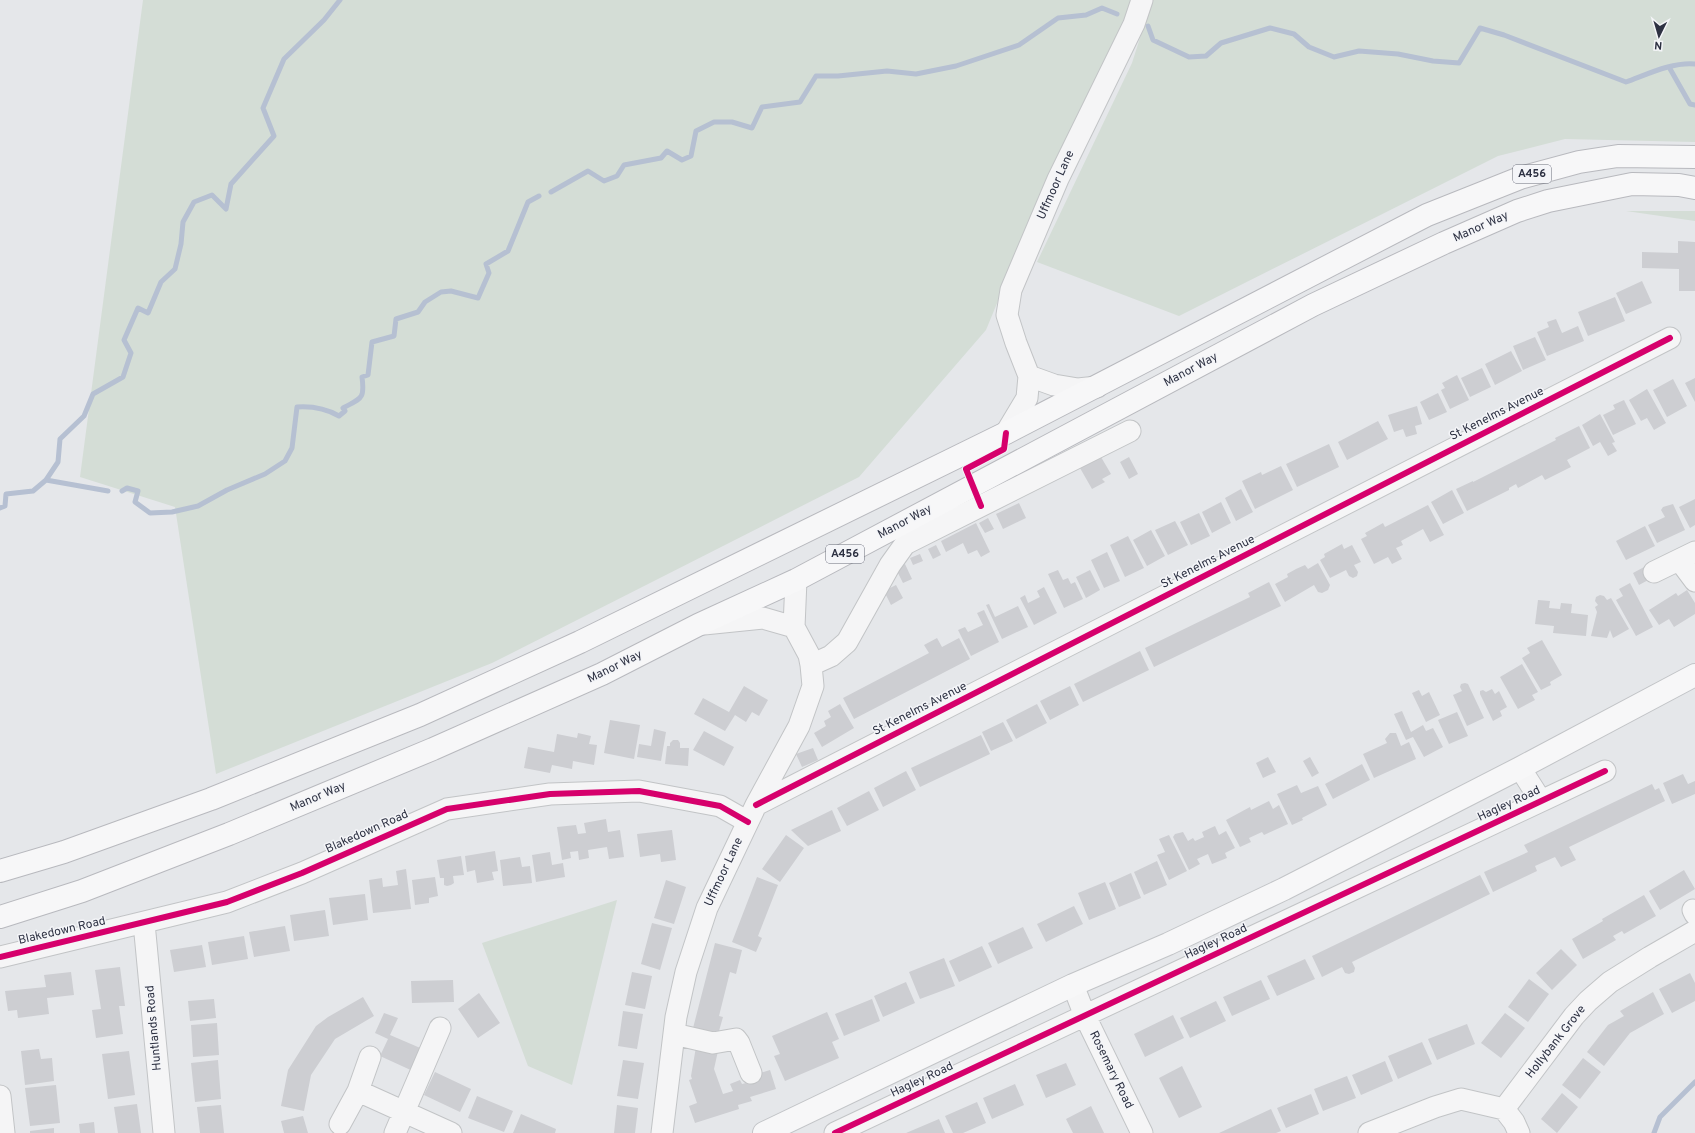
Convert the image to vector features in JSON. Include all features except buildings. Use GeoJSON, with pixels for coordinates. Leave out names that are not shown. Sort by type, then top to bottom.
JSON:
{"type":"FeatureCollection","features":[{"type":"Feature","properties":{"kind":"main road","name":"A456"},"geometry":{"type":"LineString","coordinates":[[0,871],[64,852],[211,799],[420,715],[580,642],[1006,433],[1097,387],[1296,282],[1427,216],[1520,178],[1579,162],[1618,156],[1695,157]]}},
{"type":"Feature","properties":{"kind":"main road","name":"Manor Way"},"geometry":{"type":"LineString","coordinates":[[0,916],[82,891],[236,831],[426,752],[602,674],[698,625],[796,580],[1313,305],[1444,243],[1517,211],[1548,200],[1632,184],[1679,185],[1695,188]]}},
{"type":"Feature","properties":{"kind":"main road","name":"Hagley Road"},"geometry":{"type":"LineString","coordinates":[[764,1133],[1073,985],[1168,944],[1284,889],[1520,768],[1695,675]]}},
{"type":"Feature","properties":{"kind":"street","name":"Uffmoor Lane"},"geometry":{"type":"LineString","coordinates":[[1006,433],[1027,398],[1029,376],[1007,315],[1011,290],[1058,179],[1134,24],[1142,0]]}},
{"type":"Feature","properties":{"kind":"street","name":"St Kenelms Avenue"},"geometry":{"type":"LineString","coordinates":[[752,813],[1670,338]]}},
{"type":"Feature","properties":{"kind":"street"},"geometry":{"type":"LineString","coordinates":[[1029,376],[1054,385],[1078,389],[1097,387]]}},
{"type":"Feature","properties":{"kind":"street"},"geometry":{"type":"LineString","coordinates":[[811,665],[831,656],[848,642],[890,565],[905,544],[1130,431]]}},
{"type":"Feature","properties":{"kind":"street"},"geometry":{"type":"LineString","coordinates":[[1654,572],[1688,556],[1695,581]]}},
{"type":"Feature","properties":{"kind":"street"},"geometry":{"type":"LineString","coordinates":[[698,625],[763,618],[794,626],[796,580]]}},
{"type":"Feature","properties":{"kind":"street","name":"Uffmoor Lane"},"geometry":{"type":"LineString","coordinates":[[662,1133],[674,1034],[686,972],[707,908],[752,813],[799,726],[813,686],[809,654],[794,626]]}},
{"type":"Feature","properties":{"kind":"street"},"geometry":{"type":"LineString","coordinates":[[1520,768],[1541,801]]}},
{"type":"Feature","properties":{"kind":"street","name":"Hagley Road"},"geometry":{"type":"LineString","coordinates":[[835,1133],[1605,771]]}},
{"type":"Feature","properties":{"kind":"street","name":"Blakedown Road"},"geometry":{"type":"LineString","coordinates":[[0,957],[227,902],[302,873],[447,809],[550,794],[639,791],[752,813]]}},
{"type":"Feature","properties":{"kind":"street","name":"Huntlands Road"},"geometry":{"type":"LineString","coordinates":[[144,923],[164,1133]]}},
{"type":"Feature","properties":{"kind":"street","name":"Hollybank Grove"},"geometry":{"type":"LineString","coordinates":[[1504,1109],[1574,1016],[1588,1001],[1610,982],[1695,931]]}},
{"type":"Feature","properties":{"kind":"street","name":"Rosemary Road"},"geometry":{"type":"LineString","coordinates":[[1073,985],[1085,1016],[1142,1133]]}},
{"type":"Feature","properties":{"kind":"street"},"geometry":{"type":"LineString","coordinates":[[395,1133],[440,1028]]}},
{"type":"Feature","properties":{"kind":"street"},"geometry":{"type":"LineString","coordinates":[[674,1034],[713,1043],[736,1039],[751,1073]]}},
{"type":"Feature","properties":{"kind":"street"},"geometry":{"type":"LineString","coordinates":[[340,1124],[358,1091],[370,1057]]}},
{"type":"Feature","properties":{"kind":"street"},"geometry":{"type":"LineString","coordinates":[[358,1091],[404,1110],[451,1133]]}},
{"type":"Feature","properties":{"kind":"street"},"geometry":{"type":"LineString","coordinates":[[0,1096],[4,1133]]}},
{"type":"Feature","properties":{"kind":"street"},"geometry":{"type":"LineString","coordinates":[[1369,1133],[1435,1107],[1462,1100],[1504,1109],[1514,1122],[1519,1133]]}},
{"type":"Feature","properties":{"kind":"shaded area"},"geometry":{"type":"Polygon","coordinates":[[[143,0],[1134,0],[1052,170],[986,330],[859,477],[492,663],[216,774],[175,507],[80,477],[143,0]]]}},
{"type":"Feature","properties":{"kind":"shaded area"},"geometry":{"type":"Polygon","coordinates":[[[1152,0],[1695,0],[1695,142],[1565,139],[1498,156],[1179,316],[1037,262],[1132,63],[1152,0]]]}},
{"type":"Feature","properties":{"kind":"shaded area"},"geometry":{"type":"Polygon","coordinates":[[[1626,211],[1695,211],[1695,221],[1626,211]]]}},
{"type":"Feature","properties":{"kind":"shaded area"},"geometry":{"type":"Polygon","coordinates":[[[617,900],[572,1085],[528,1066],[482,943],[617,900]]]}},
{"type":"Feature","properties":{"kind":"waterway"},"geometry":{"type":"LineString","coordinates":[[0,508],[5,506],[6,494],[33,491],[46,480],[58,462],[60,439],[84,416],[93,394],[123,377],[131,353],[124,340],[138,308],[148,313],[161,282],[175,269],[181,244],[183,222],[194,202],[212,195],[226,209],[231,184],[274,136],[263,108],[284,59],[324,20],[340,0]]}},
{"type":"Feature","properties":{"kind":"waterway"},"geometry":{"type":"LineString","coordinates":[[551,192],[588,171],[604,181],[617,176],[624,165],[661,158],[667,151],[682,160],[691,156],[696,131],[714,122],[732,122],[752,128],[762,107],[800,102],[816,76],[838,76],[887,71],[916,74],[956,66],[1019,45],[1058,18],[1086,15],[1102,8],[1117,14]]}},
{"type":"Feature","properties":{"kind":"waterway"},"geometry":{"type":"LineString","coordinates":[[1148,26],[1153,40],[1189,57],[1206,56],[1221,43],[1270,28],[1294,34],[1309,47],[1334,57],[1359,51],[1398,54],[1433,61],[1459,63],[1480,28],[1504,35],[1626,82],[1651,72],[1669,67],[1695,64]]}},
{"type":"Feature","properties":{"kind":"waterway"},"geometry":{"type":"LineString","coordinates":[[1669,67],[1690,104],[1695,105]]}},
{"type":"Feature","properties":{"kind":"waterway"},"geometry":{"type":"LineString","coordinates":[[122,491],[127,488],[138,491],[135,502],[150,513],[172,512],[198,506],[227,490],[265,474],[285,461],[292,448],[297,407],[318,408],[339,416],[345,411],[343,408],[358,400],[362,394],[362,377],[368,375],[372,342],[394,336],[396,319],[418,312],[425,302],[441,292],[451,291],[478,298],[489,273],[486,264],[508,251],[528,202],[539,196]]}},
{"type":"Feature","properties":{"kind":"waterway"},"geometry":{"type":"LineString","coordinates":[[46,480],[108,491]]}},
{"type":"Feature","properties":{"kind":"waterway"},"geometry":{"type":"LineString","coordinates":[[1654,1133],[1660,1117],[1695,1082]]}},
{"type":"Feature","properties":{"kind":"cycle path"},"geometry":{"type":"LineString","coordinates":[[756,805],[1670,338]]}},
{"type":"Feature","properties":{"kind":"cycle path"},"geometry":{"type":"LineString","coordinates":[[981,506],[966,469],[1004,449],[1006,433]]}},
{"type":"Feature","properties":{"kind":"cycle path"},"geometry":{"type":"LineString","coordinates":[[835,1133],[1605,771]]}},
{"type":"Feature","properties":{"kind":"cycle path"},"geometry":{"type":"LineString","coordinates":[[0,957],[227,902],[302,873],[447,809],[550,794],[639,791],[720,806],[748,822]]}}]}
